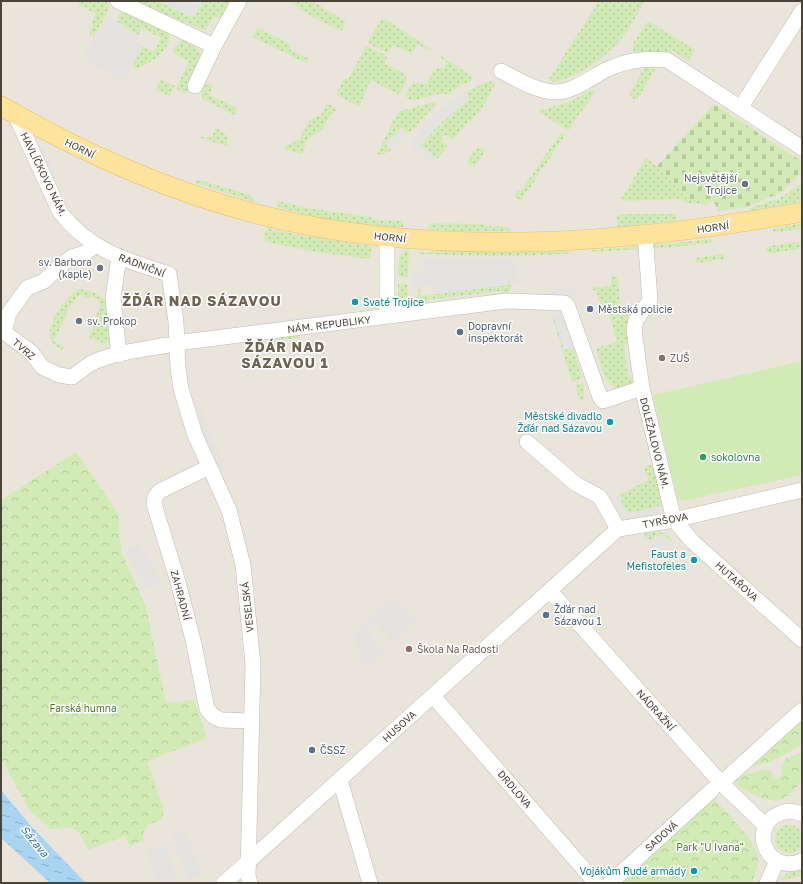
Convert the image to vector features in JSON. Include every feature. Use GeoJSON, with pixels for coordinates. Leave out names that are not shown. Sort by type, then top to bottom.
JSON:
{"type":"FeatureCollection","features":[{"type":"Feature","properties":{"kind":"main road","name":"HORNÍ"},"geometry":{"type":"LineString","coordinates":[[8,110],[118,167],[174,189],[262,216],[312,226],[387,237],[497,242],[549,241],[695,230],[802,212]]}},
{"type":"Feature","properties":{"kind":"street"},"geometry":{"type":"LineString","coordinates":[[118,1],[214,46]]}},
{"type":"Feature","properties":{"kind":"street"},"geometry":{"type":"LineString","coordinates":[[195,86],[214,46],[239,1]]}},
{"type":"Feature","properties":{"kind":"street"},"geometry":{"type":"LineString","coordinates":[[741,107],[802,12]]}},
{"type":"Feature","properties":{"kind":"street"},"geometry":{"type":"LineString","coordinates":[[501,71],[540,90],[556,92],[572,88],[615,66],[647,59],[667,60],[802,148]]}},
{"type":"Feature","properties":{"kind":"street","name":"HAVLÍČKOVO NÁM."},"geometry":{"type":"LineString","coordinates":[[8,110],[60,212],[71,226],[96,245]]}},
{"type":"Feature","properties":{"kind":"street"},"geometry":{"type":"LineString","coordinates":[[642,388],[634,330],[636,320],[650,300],[646,234]]}},
{"type":"Feature","properties":{"kind":"street"},"geometry":{"type":"LineString","coordinates":[[387,237],[387,316]]}},
{"type":"Feature","properties":{"kind":"street","name":"RADNIČNÍ"},"geometry":{"type":"LineString","coordinates":[[96,245],[119,257],[169,274],[176,322],[172,344]]}},
{"type":"Feature","properties":{"kind":"street","name":"TVRZ"},"geometry":{"type":"LineString","coordinates":[[96,245],[85,253],[72,257],[61,264],[44,281],[27,288],[9,313],[4,332],[31,352],[42,367],[59,375],[72,377],[91,364],[119,355],[172,344]]}},
{"type":"Feature","properties":{"kind":"street"},"geometry":{"type":"LineString","coordinates":[[119,257],[113,298],[119,355]]}},
{"type":"Feature","properties":{"kind":"street","name":"NÁM. REPUBLIKY"},"geometry":{"type":"LineString","coordinates":[[172,344],[506,301],[546,303]]}},
{"type":"Feature","properties":{"kind":"street","name":"DOLEŽALOVO NÁM."},"geometry":{"type":"LineString","coordinates":[[546,303],[566,304],[600,397],[603,401],[642,388],[674,520]]}},
{"type":"Feature","properties":{"kind":"street","name":"VESELSKÁ"},"geometry":{"type":"LineString","coordinates":[[172,344],[181,389],[195,435],[229,510],[243,565],[253,664],[248,876],[250,883]]}},
{"type":"Feature","properties":{"kind":"street"},"geometry":{"type":"LineString","coordinates":[[527,442],[576,484],[600,497],[618,529],[550,591]]}},
{"type":"Feature","properties":{"kind":"street","name":"ZAHRADNÍ"},"geometry":{"type":"LineString","coordinates":[[209,467],[160,491],[155,497],[154,504],[178,582],[194,644],[207,709],[213,716],[221,720],[251,721]]}},
{"type":"Feature","properties":{"kind":"street","name":"TYRŠOVA"},"geometry":{"type":"LineString","coordinates":[[618,529],[674,520],[802,490]]}},
{"type":"Feature","properties":{"kind":"street","name":"HUTAŘOVA"},"geometry":{"type":"LineString","coordinates":[[674,520],[693,542],[802,640]]}},
{"type":"Feature","properties":{"kind":"street","name":"HUSOVA"},"geometry":{"type":"LineString","coordinates":[[224,883],[550,591]]}},
{"type":"Feature","properties":{"kind":"street","name":"NÁDRAŽNÍ"},"geometry":{"type":"LineString","coordinates":[[550,591],[721,783],[766,826]]}},
{"type":"Feature","properties":{"kind":"street","name":"DRDLOVA"},"geometry":{"type":"LineString","coordinates":[[433,696],[596,883]]}},
{"type":"Feature","properties":{"kind":"street"},"geometry":{"type":"LineString","coordinates":[[728,777],[802,710]]}},
{"type":"Feature","properties":{"kind":"street"},"geometry":{"type":"LineString","coordinates":[[340,780],[370,883]]}},
{"type":"Feature","properties":{"kind":"street","name":"SADOVÁ"},"geometry":{"type":"LineString","coordinates":[[610,883],[712,790]]}},
{"type":"Feature","properties":{"kind":"street"},"geometry":{"type":"LineString","coordinates":[[801,812],[789,811],[773,817],[766,826],[764,833],[764,846],[771,856],[777,861],[792,864],[802,861]]}},
{"type":"Feature","properties":{"kind":"street"},"geometry":{"type":"LineString","coordinates":[[767,883],[777,861]]}},
{"type":"Feature","properties":{"kind":"shaded area"},"geometry":{"type":"Polygon","coordinates":[[[1,1],[802,1],[802,883],[86,883],[32,827],[1,790],[1,1]]]}},
{"type":"Feature","properties":{"kind":"shaded area"},"geometry":{"type":"Polygon","coordinates":[[[157,1],[203,1],[193,18],[157,1]]]}},
{"type":"Feature","properties":{"kind":"shaded area"},"geometry":{"type":"Polygon","coordinates":[[[106,15],[138,35],[134,41],[143,46],[123,82],[82,59],[106,15]]]}},
{"type":"Feature","properties":{"kind":"shaded area"},"geometry":{"type":"Polygon","coordinates":[[[466,92],[469,100],[454,110],[438,124],[421,145],[437,159],[432,165],[409,145],[437,113],[466,92]]]}},
{"type":"Feature","properties":{"kind":"shaded area"},"geometry":{"type":"Polygon","coordinates":[[[402,128],[408,134],[391,151],[385,144],[402,128]]]}},
{"type":"Feature","properties":{"kind":"shaded area"},"geometry":{"type":"Polygon","coordinates":[[[36,147],[44,149],[58,182],[49,179],[36,147]]]}},
{"type":"Feature","properties":{"kind":"shaded area"},"geometry":{"type":"Polygon","coordinates":[[[550,231],[559,235],[449,232],[550,231]]]}},
{"type":"Feature","properties":{"kind":"shaded area"},"geometry":{"type":"Polygon","coordinates":[[[421,259],[517,259],[518,283],[511,284],[510,279],[508,278],[507,285],[437,294],[436,285],[412,288],[412,271],[422,269],[421,259]]]}},
{"type":"Feature","properties":{"kind":"shaded area"},"geometry":{"type":"Polygon","coordinates":[[[576,288],[576,296],[550,298],[550,290],[576,288]]]}},
{"type":"Feature","properties":{"kind":"shaded area"},"geometry":{"type":"Polygon","coordinates":[[[502,291],[504,297],[423,308],[429,300],[502,291]]]}},
{"type":"Feature","properties":{"kind":"shaded area"},"geometry":{"type":"Polygon","coordinates":[[[336,312],[343,318],[246,330],[246,324],[336,312]]]}},
{"type":"Feature","properties":{"kind":"shaded area"},"geometry":{"type":"Polygon","coordinates":[[[562,312],[573,348],[564,350],[553,316],[562,312]]]}},
{"type":"Feature","properties":{"kind":"shaded area"},"geometry":{"type":"Polygon","coordinates":[[[632,343],[635,376],[628,377],[624,345],[632,343]]]}},
{"type":"Feature","properties":{"kind":"shaded area"},"geometry":{"type":"Polygon","coordinates":[[[200,407],[225,470],[217,473],[192,409],[200,407]]]}},
{"type":"Feature","properties":{"kind":"shaded area"},"geometry":{"type":"Polygon","coordinates":[[[620,495],[622,504],[627,512],[630,513],[660,506],[662,513],[627,521],[624,520],[621,517],[615,502],[616,497],[620,495]]]}},
{"type":"Feature","properties":{"kind":"shaded area"},"geometry":{"type":"Polygon","coordinates":[[[662,534],[671,542],[660,553],[649,548],[662,534]]]}},
{"type":"Feature","properties":{"kind":"shaded area"},"geometry":{"type":"Polygon","coordinates":[[[138,543],[161,579],[149,590],[124,553],[138,543]]]}},
{"type":"Feature","properties":{"kind":"shaded area"},"geometry":{"type":"Polygon","coordinates":[[[395,597],[417,622],[393,643],[375,622],[366,630],[376,641],[372,644],[374,647],[378,644],[385,651],[364,669],[353,635],[362,623],[395,597]]]}},
{"type":"Feature","properties":{"kind":"shaded area"},"geometry":{"type":"Polygon","coordinates":[[[185,830],[202,874],[189,880],[171,835],[185,830]]]}},
{"type":"Feature","properties":{"kind":"shaded area"},"geometry":{"type":"Polygon","coordinates":[[[1,838],[49,882],[50,883],[1,883],[1,838]]]}},
{"type":"Feature","properties":{"kind":"shaded area"},"geometry":{"type":"Polygon","coordinates":[[[164,843],[177,878],[166,883],[158,883],[145,850],[164,843]]]}},
{"type":"Feature","properties":{"kind":"green space"},"geometry":{"type":"Polygon","coordinates":[[[79,1],[106,1],[109,5],[109,9],[94,38],[89,33],[93,25],[91,23],[96,14],[79,5],[79,1]]]}},
{"type":"Feature","properties":{"kind":"green space"},"geometry":{"type":"Polygon","coordinates":[[[136,1],[157,1],[193,18],[203,1],[231,1],[222,18],[214,17],[205,30],[184,22],[182,26],[135,3],[136,1]]]}},
{"type":"Feature","properties":{"kind":"green space"},"geometry":{"type":"Polygon","coordinates":[[[289,1],[312,1],[345,21],[345,24],[341,31],[307,14],[289,1]]]}},
{"type":"Feature","properties":{"kind":"green space"},"geometry":{"type":"Polygon","coordinates":[[[599,1],[645,1],[627,31],[606,54],[590,67],[581,72],[553,82],[549,79],[599,1]]]}},
{"type":"Feature","properties":{"kind":"green space"},"geometry":{"type":"Polygon","coordinates":[[[122,11],[168,32],[168,44],[160,55],[136,69],[132,67],[143,46],[154,52],[161,38],[142,28],[138,35],[118,23],[117,20],[122,11]]]}},
{"type":"Feature","properties":{"kind":"green space"},"geometry":{"type":"Polygon","coordinates":[[[382,19],[385,19],[432,50],[431,51],[417,44],[412,54],[393,45],[388,53],[369,44],[368,41],[382,19]]]}},
{"type":"Feature","properties":{"kind":"green space"},"geometry":{"type":"Polygon","coordinates":[[[648,21],[695,50],[688,61],[673,51],[669,57],[652,51],[642,54],[633,52],[633,43],[648,21]]]}},
{"type":"Feature","properties":{"kind":"green space"},"geometry":{"type":"Polygon","coordinates":[[[257,28],[291,44],[289,49],[309,59],[306,63],[253,37],[257,28]]]}},
{"type":"Feature","properties":{"kind":"green space"},"geometry":{"type":"Polygon","coordinates":[[[182,39],[187,39],[195,45],[199,52],[200,58],[200,65],[185,94],[176,89],[189,62],[173,52],[182,39]]]}},
{"type":"Feature","properties":{"kind":"green space"},"geometry":{"type":"Polygon","coordinates":[[[366,46],[387,56],[385,64],[403,73],[407,80],[398,94],[371,80],[359,106],[336,95],[343,80],[349,78],[366,46]]]}},
{"type":"Feature","properties":{"kind":"green space"},"geometry":{"type":"Polygon","coordinates":[[[441,56],[472,76],[471,81],[462,84],[449,94],[437,94],[412,101],[408,99],[406,96],[407,92],[413,82],[426,84],[437,67],[443,69],[447,62],[440,57],[441,56]]]}},
{"type":"Feature","properties":{"kind":"green space"},"geometry":{"type":"Polygon","coordinates":[[[652,65],[655,69],[638,98],[631,98],[630,94],[645,66],[652,65]]]}},
{"type":"Feature","properties":{"kind":"green space"},"geometry":{"type":"Polygon","coordinates":[[[161,79],[175,86],[170,96],[156,90],[161,79]]]}},
{"type":"Feature","properties":{"kind":"green space"},"geometry":{"type":"Polygon","coordinates":[[[494,81],[495,83],[488,98],[471,121],[469,120],[453,140],[447,135],[442,136],[442,141],[448,146],[437,159],[421,145],[443,121],[469,100],[466,92],[484,83],[494,81]]]}},
{"type":"Feature","properties":{"kind":"green space"},"geometry":{"type":"Polygon","coordinates":[[[206,83],[213,85],[209,95],[237,108],[234,115],[202,98],[201,94],[206,83]]]}},
{"type":"Feature","properties":{"kind":"green space"},"geometry":{"type":"Polygon","coordinates":[[[591,90],[595,92],[568,131],[538,111],[569,102],[591,90]]]}},
{"type":"Feature","properties":{"kind":"green space"},"geometry":{"type":"Polygon","coordinates":[[[434,102],[436,104],[408,134],[402,128],[385,144],[391,151],[380,155],[377,154],[396,115],[401,111],[434,102]]]}},
{"type":"Feature","properties":{"kind":"green space"},"geometry":{"type":"Polygon","coordinates":[[[326,103],[337,108],[333,114],[330,114],[323,129],[307,140],[302,154],[284,149],[286,146],[300,139],[309,120],[321,115],[326,103]]]}},
{"type":"Feature","properties":{"kind":"green space"},"geometry":{"type":"Polygon","coordinates":[[[714,104],[801,161],[802,171],[782,192],[749,206],[719,211],[713,200],[705,206],[700,199],[689,200],[656,167],[714,104]]]}},
{"type":"Feature","properties":{"kind":"green space"},"geometry":{"type":"Polygon","coordinates":[[[215,128],[225,134],[227,146],[201,138],[201,136],[212,138],[215,128]]]}},
{"type":"Feature","properties":{"kind":"green space"},"geometry":{"type":"Polygon","coordinates":[[[561,132],[565,135],[521,201],[514,196],[518,190],[521,191],[561,132]]]}},
{"type":"Feature","properties":{"kind":"green space"},"geometry":{"type":"Polygon","coordinates":[[[478,146],[486,151],[474,167],[467,162],[478,146]]]}},
{"type":"Feature","properties":{"kind":"green space"},"geometry":{"type":"Polygon","coordinates":[[[646,158],[655,165],[688,200],[700,199],[703,204],[687,203],[681,199],[623,201],[621,199],[646,158]]]}},
{"type":"Feature","properties":{"kind":"green space"},"geometry":{"type":"Polygon","coordinates":[[[196,179],[250,195],[254,199],[254,202],[195,183],[196,179]]]}},
{"type":"Feature","properties":{"kind":"green space"},"geometry":{"type":"Polygon","coordinates":[[[802,183],[802,201],[751,211],[750,208],[779,199],[802,183]]]}},
{"type":"Feature","properties":{"kind":"green space"},"geometry":{"type":"Polygon","coordinates":[[[278,201],[308,208],[370,217],[375,220],[401,221],[404,225],[403,227],[371,226],[324,219],[278,207],[278,201]]]}},
{"type":"Feature","properties":{"kind":"green space"},"geometry":{"type":"Polygon","coordinates":[[[624,214],[673,214],[676,215],[677,220],[618,228],[616,216],[624,214]]]}},
{"type":"Feature","properties":{"kind":"green space"},"geometry":{"type":"Polygon","coordinates":[[[430,223],[485,224],[485,226],[509,227],[510,231],[454,231],[427,229],[430,223]]]}},
{"type":"Feature","properties":{"kind":"green space"},"geometry":{"type":"Polygon","coordinates":[[[802,223],[802,228],[774,233],[773,229],[802,223]]]}},
{"type":"Feature","properties":{"kind":"green space"},"geometry":{"type":"Polygon","coordinates":[[[268,226],[271,229],[300,235],[370,246],[372,248],[371,256],[368,259],[317,252],[267,242],[264,240],[264,236],[268,226]]]}},
{"type":"Feature","properties":{"kind":"green space"},"geometry":{"type":"Polygon","coordinates":[[[712,239],[712,243],[653,249],[654,245],[712,239]]]}},
{"type":"Feature","properties":{"kind":"green space"},"geometry":{"type":"Polygon","coordinates":[[[799,242],[802,244],[800,249],[770,253],[766,251],[766,248],[769,246],[799,242]]]}},
{"type":"Feature","properties":{"kind":"green space"},"geometry":{"type":"Polygon","coordinates":[[[643,246],[643,249],[592,252],[592,250],[643,246]]]}},
{"type":"Feature","properties":{"kind":"green space"},"geometry":{"type":"Polygon","coordinates":[[[409,250],[408,275],[407,277],[400,277],[398,275],[399,258],[405,251],[409,250]]]}},
{"type":"Feature","properties":{"kind":"green space"},"geometry":{"type":"Polygon","coordinates":[[[569,251],[568,254],[495,256],[418,254],[420,252],[569,251]]]}},
{"type":"Feature","properties":{"kind":"green space"},"geometry":{"type":"Polygon","coordinates":[[[723,254],[725,257],[724,259],[696,263],[695,258],[723,254]]]}},
{"type":"Feature","properties":{"kind":"green space"},"geometry":{"type":"Polygon","coordinates":[[[611,276],[617,276],[621,306],[627,307],[632,343],[629,376],[635,376],[636,378],[634,384],[618,389],[609,382],[603,372],[596,348],[617,342],[607,308],[602,309],[596,290],[593,290],[593,287],[611,286],[611,276]]]}},
{"type":"Feature","properties":{"kind":"green space"},"geometry":{"type":"Polygon","coordinates":[[[508,278],[510,279],[510,289],[504,297],[502,291],[500,291],[429,300],[424,307],[419,304],[418,290],[420,288],[421,296],[507,285],[508,278]]]}},
{"type":"Feature","properties":{"kind":"green space"},"geometry":{"type":"Polygon","coordinates":[[[398,284],[407,284],[408,299],[404,302],[401,301],[399,297],[398,284]]]}},
{"type":"Feature","properties":{"kind":"green space"},"geometry":{"type":"Polygon","coordinates":[[[80,289],[93,292],[108,302],[112,340],[106,344],[90,338],[89,336],[94,327],[92,326],[100,306],[102,305],[100,305],[98,300],[99,298],[97,299],[92,297],[92,295],[86,299],[83,295],[78,296],[66,312],[66,317],[53,341],[65,347],[62,350],[52,343],[50,335],[53,321],[56,314],[69,296],[80,289]]]}},
{"type":"Feature","properties":{"kind":"green space"},"geometry":{"type":"Polygon","coordinates":[[[552,316],[564,350],[573,348],[582,377],[581,379],[572,382],[552,316]]]}},
{"type":"Feature","properties":{"kind":"green space"},"geometry":{"type":"Polygon","coordinates":[[[299,335],[298,338],[269,341],[270,338],[299,335]]]}},
{"type":"Feature","properties":{"kind":"green space"},"geometry":{"type":"Polygon","coordinates":[[[802,361],[802,475],[682,501],[677,498],[653,395],[802,361]]]}},
{"type":"Feature","properties":{"kind":"green space"},"geometry":{"type":"Polygon","coordinates":[[[584,383],[584,397],[581,403],[575,385],[584,383]]]}},
{"type":"Feature","properties":{"kind":"green space","name":"Farská humna"},"geometry":{"type":"Polygon","coordinates":[[[76,452],[118,513],[121,551],[146,607],[166,703],[194,700],[207,738],[147,761],[164,811],[161,820],[148,825],[143,833],[144,840],[130,846],[125,836],[88,850],[78,832],[71,828],[51,829],[30,811],[1,758],[1,500],[76,452]]]}},
{"type":"Feature","properties":{"kind":"green space"},"geometry":{"type":"Polygon","coordinates":[[[654,464],[663,502],[660,506],[630,513],[627,512],[622,504],[620,495],[648,480],[644,467],[654,464]]]}},
{"type":"Feature","properties":{"kind":"green space"},"geometry":{"type":"Polygon","coordinates":[[[660,531],[672,538],[671,542],[662,534],[659,537],[656,535],[652,541],[643,535],[643,534],[660,531]]]}},
{"type":"Feature","properties":{"kind":"green space"},"geometry":{"type":"Polygon","coordinates":[[[802,714],[802,745],[769,762],[738,771],[802,714]]]}},
{"type":"Feature","properties":{"kind":"green space"},"geometry":{"type":"Polygon","coordinates":[[[802,752],[801,780],[792,792],[783,799],[768,800],[760,798],[746,791],[736,783],[734,778],[765,769],[771,771],[775,779],[783,774],[782,765],[786,759],[802,752]]]}},
{"type":"Feature","properties":{"kind":"green space","name":"Park \"U Ivana\""},"geometry":{"type":"Polygon","coordinates":[[[713,798],[733,819],[753,845],[758,861],[752,883],[616,883],[713,798]]]}},
{"type":"Feature","properties":{"kind":"green space"},"geometry":{"type":"Polygon","coordinates":[[[789,825],[799,829],[803,839],[799,849],[789,853],[779,849],[775,839],[779,829],[789,825]]]}},
{"type":"Feature","properties":{"kind":"green space"},"geometry":{"type":"Polygon","coordinates":[[[802,869],[802,876],[781,880],[790,872],[802,869]]]}},
{"type":"Feature","properties":{"kind":"water","name":"Sázava"},"geometry":{"type":"Polygon","coordinates":[[[1,790],[32,827],[86,883],[50,883],[1,838],[1,790]]]}},
{"type":"Feature","properties":{"kind":"place","name":"Nejsvětější Trojice"},"geometry":{"type":"Point","coordinates":[745,184]}},
{"type":"Feature","properties":{"kind":"place","name":"sv. Barbora (kaple)"},"geometry":{"type":"Point","coordinates":[100,268]}},
{"type":"Feature","properties":{"kind":"place","name":"Svaté Trojice"},"geometry":{"type":"Point","coordinates":[355,302]}},
{"type":"Feature","properties":{"kind":"place","name":"Městská policie"},"geometry":{"type":"Point","coordinates":[590,309]}},
{"type":"Feature","properties":{"kind":"place","name":"sv. Prokop"},"geometry":{"type":"Point","coordinates":[79,321]}},
{"type":"Feature","properties":{"kind":"place","name":"Dopravní inspektorát"},"geometry":{"type":"Point","coordinates":[460,332]}},
{"type":"Feature","properties":{"kind":"place","name":"ZUŠ"},"geometry":{"type":"Point","coordinates":[662,358]}},
{"type":"Feature","properties":{"kind":"place","name":"Městské divadlo Žďár nad Sázavou"},"geometry":{"type":"Point","coordinates":[610,422]}},
{"type":"Feature","properties":{"kind":"place","name":"sokolovna"},"geometry":{"type":"Point","coordinates":[703,457]}},
{"type":"Feature","properties":{"kind":"place","name":"Faust a Mefistofeles"},"geometry":{"type":"Point","coordinates":[694,560]}},
{"type":"Feature","properties":{"kind":"place","name":"Žďár nad Sázavou 1"},"geometry":{"type":"Point","coordinates":[546,615]}},
{"type":"Feature","properties":{"kind":"place","name":"Škola Na Radosti"},"geometry":{"type":"Point","coordinates":[409,649]}},
{"type":"Feature","properties":{"kind":"place","name":"ČSSZ"},"geometry":{"type":"Point","coordinates":[312,750]}},
{"type":"Feature","properties":{"kind":"place","name":"Vojákům Rudé armády"},"geometry":{"type":"Point","coordinates":[694,871]}},
{"type":"Feature","properties":{"kind":"district","name":"ŽĎÁR NAD SÁZAVOU"},"geometry":{"type":"Point","coordinates":[202,300]}},
{"type":"Feature","properties":{"kind":"district","name":"ŽĎÁR NAD SÁZAVOU 1"},"geometry":{"type":"Point","coordinates":[285,354]}}]}
